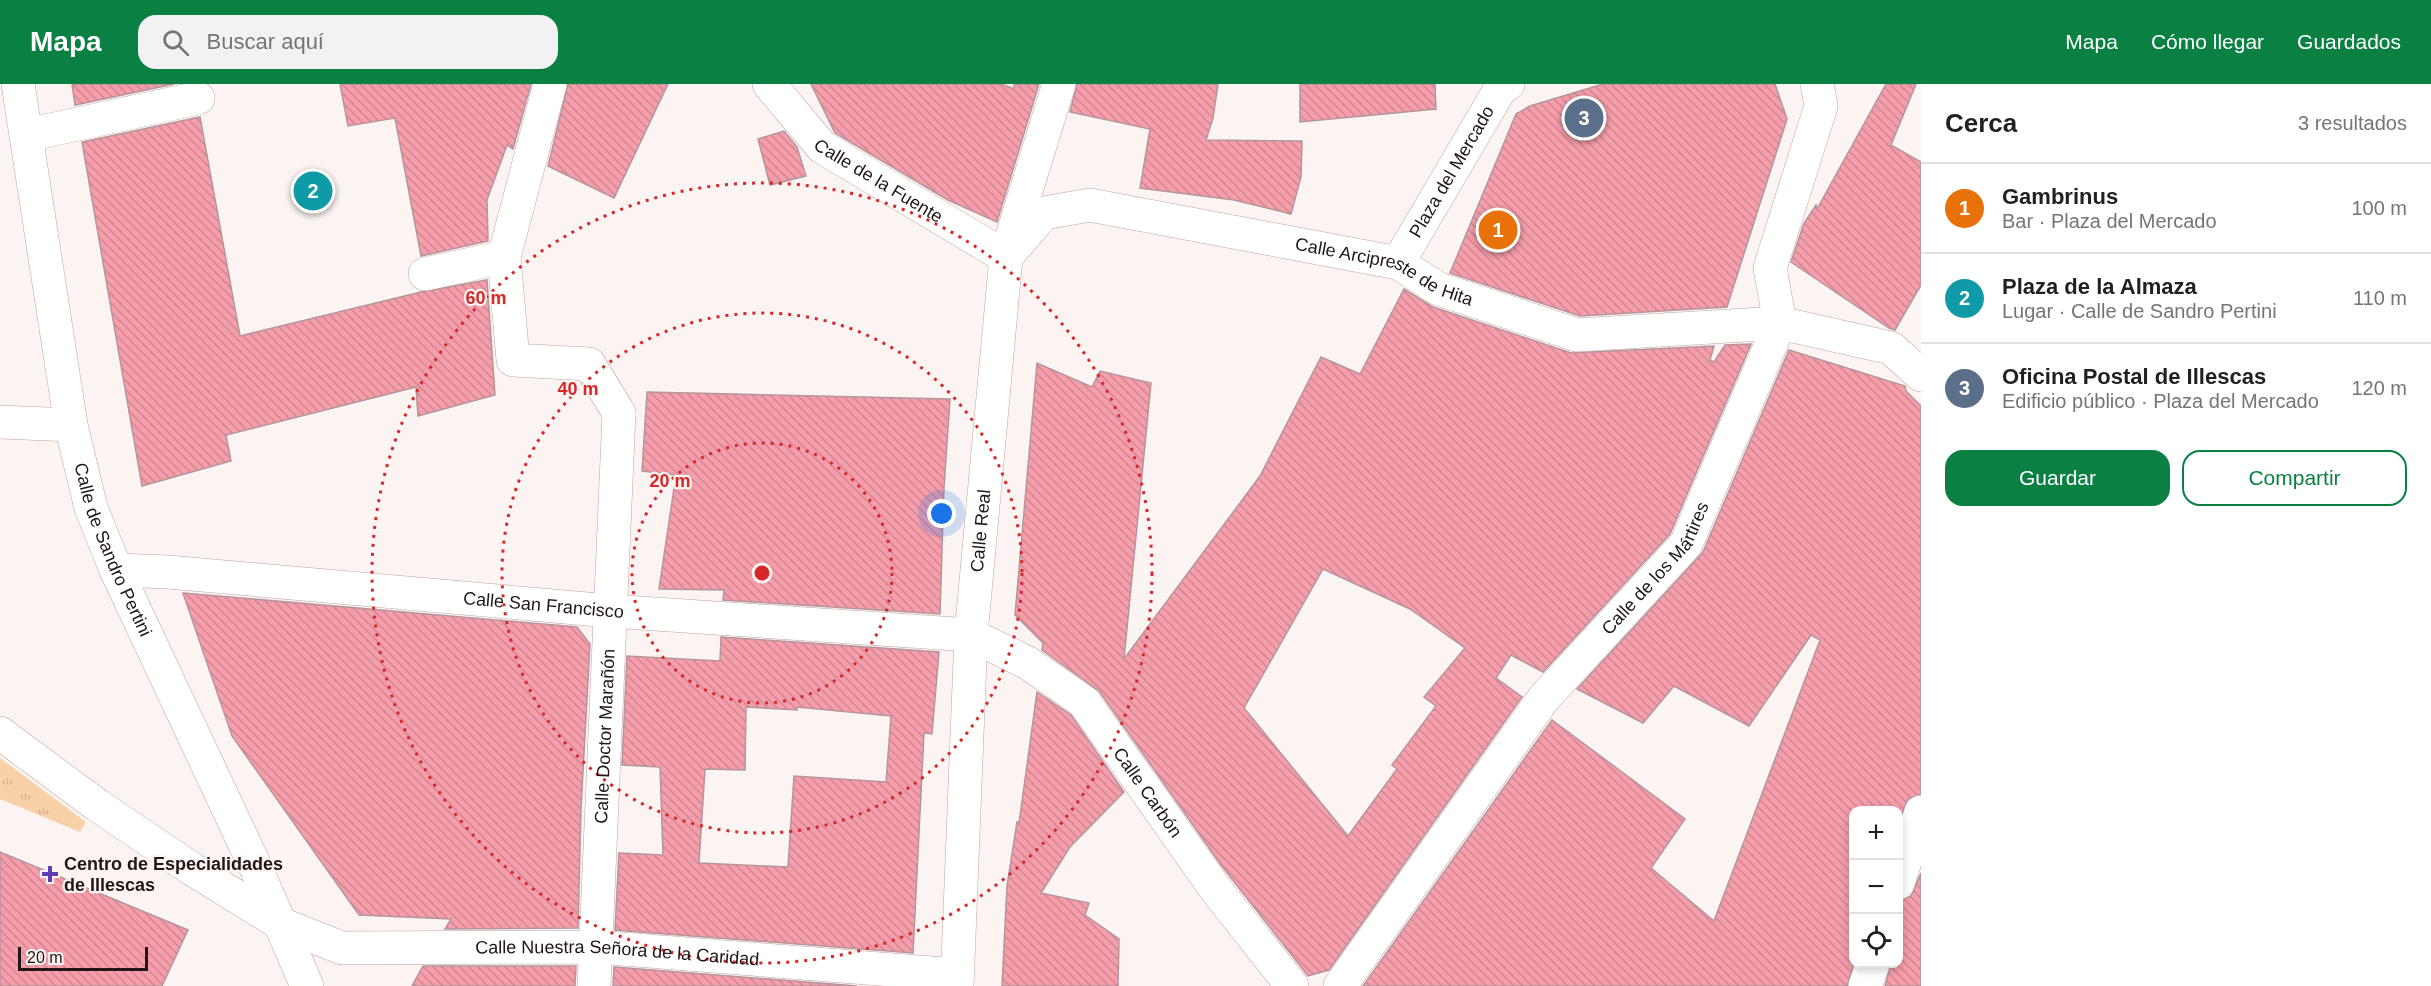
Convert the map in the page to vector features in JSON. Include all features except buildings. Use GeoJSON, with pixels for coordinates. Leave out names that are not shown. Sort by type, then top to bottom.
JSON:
{"type":"FeatureCollection","features":[{"type":"Feature","properties":{"kind":"street","name":"Calle de Sandro Pertini"},"geometry":{"type":"LineString","coordinates":[[18,84],[71,425],[91,508],[116,570],[281,924],[307,986]]}},
{"type":"Feature","properties":{"kind":"street"},"geometry":{"type":"LineString","coordinates":[[426,274],[504,257],[550,84]]}},
{"type":"Feature","properties":{"kind":"street","name":"Calle de la Fuente"},"geometry":{"type":"LineString","coordinates":[[769,84],[822,147],[1006,256]]}},
{"type":"Feature","properties":{"kind":"street","name":"Calle Real"},"geometry":{"type":"LineString","coordinates":[[957,980],[971,635],[1006,256],[1059,84]]}},
{"type":"Feature","properties":{"kind":"street","name":"Plaza del Mercado"},"geometry":{"type":"LineString","coordinates":[[1398,264],[1502,86],[1508,84]]}},
{"type":"Feature","properties":{"kind":"street"},"geometry":{"type":"LineString","coordinates":[[1779,323],[1770,268],[1821,105],[1817,84]]}},
{"type":"Feature","properties":{"kind":"street"},"geometry":{"type":"LineString","coordinates":[[27,135],[198,98]]}},
{"type":"Feature","properties":{"kind":"street","name":"Calle Arcipreste de Hita"},"geometry":{"type":"LineString","coordinates":[[1006,256],[1044,213],[1090,206],[1398,264],[1438,289],[1577,335],[1779,323],[1892,348],[1921,375]]}},
{"type":"Feature","properties":{"kind":"street","name":"Calle Doctor Marañón"},"geometry":{"type":"LineString","coordinates":[[504,257],[513,360],[589,364],[619,412],[594,986]]}},
{"type":"Feature","properties":{"kind":"street","name":"Calle de los Mártires"},"geometry":{"type":"LineString","coordinates":[[1340,986],[1544,698],[1686,544],[1779,323]]}},
{"type":"Feature","properties":{"kind":"street"},"geometry":{"type":"LineString","coordinates":[[0,422],[71,425]]}},
{"type":"Feature","properties":{"kind":"street","name":"Calle San Francisco"},"geometry":{"type":"LineString","coordinates":[[116,570],[168,572],[610,611],[971,635]]}},
{"type":"Feature","properties":{"kind":"street","name":"Calle Carbón"},"geometry":{"type":"LineString","coordinates":[[971,635],[1028,663],[1084,702],[1214,887],[1292,986]]}},
{"type":"Feature","properties":{"kind":"street","name":"Calle Nuestra Señora de la Caridad"},"geometry":{"type":"LineString","coordinates":[[0,733],[154,844],[281,924],[342,948],[597,947],[957,980]]}},
{"type":"Feature","properties":{"kind":"street"},"geometry":{"type":"LineString","coordinates":[[1903,871],[1920,818]]}},
{"type":"Feature","properties":{"kind":"street"},"geometry":{"type":"LineString","coordinates":[[1865,986],[1871,968]]}},
{"type":"Feature","properties":{"kind":"green space"},"geometry":{"type":"Polygon","coordinates":[[[0,758],[86,822],[80,832],[0,799],[0,758]]]}},
{"type":"Feature","properties":{"kind":"place","name":"Oficina Postal de Illescas"},"geometry":{"type":"Point","coordinates":[1584,118]}},
{"type":"Feature","properties":{"kind":"place","name":"Plaza de la Almaza"},"geometry":{"type":"Point","coordinates":[313,191]}},
{"type":"Feature","properties":{"kind":"place","name":"Gambrinus"},"geometry":{"type":"Point","coordinates":[1498,230]}},
{"type":"Feature","properties":{"kind":"place","name":"Centro de Especialidades de Illescas"},"geometry":{"type":"Point","coordinates":[50,874]}}]}
